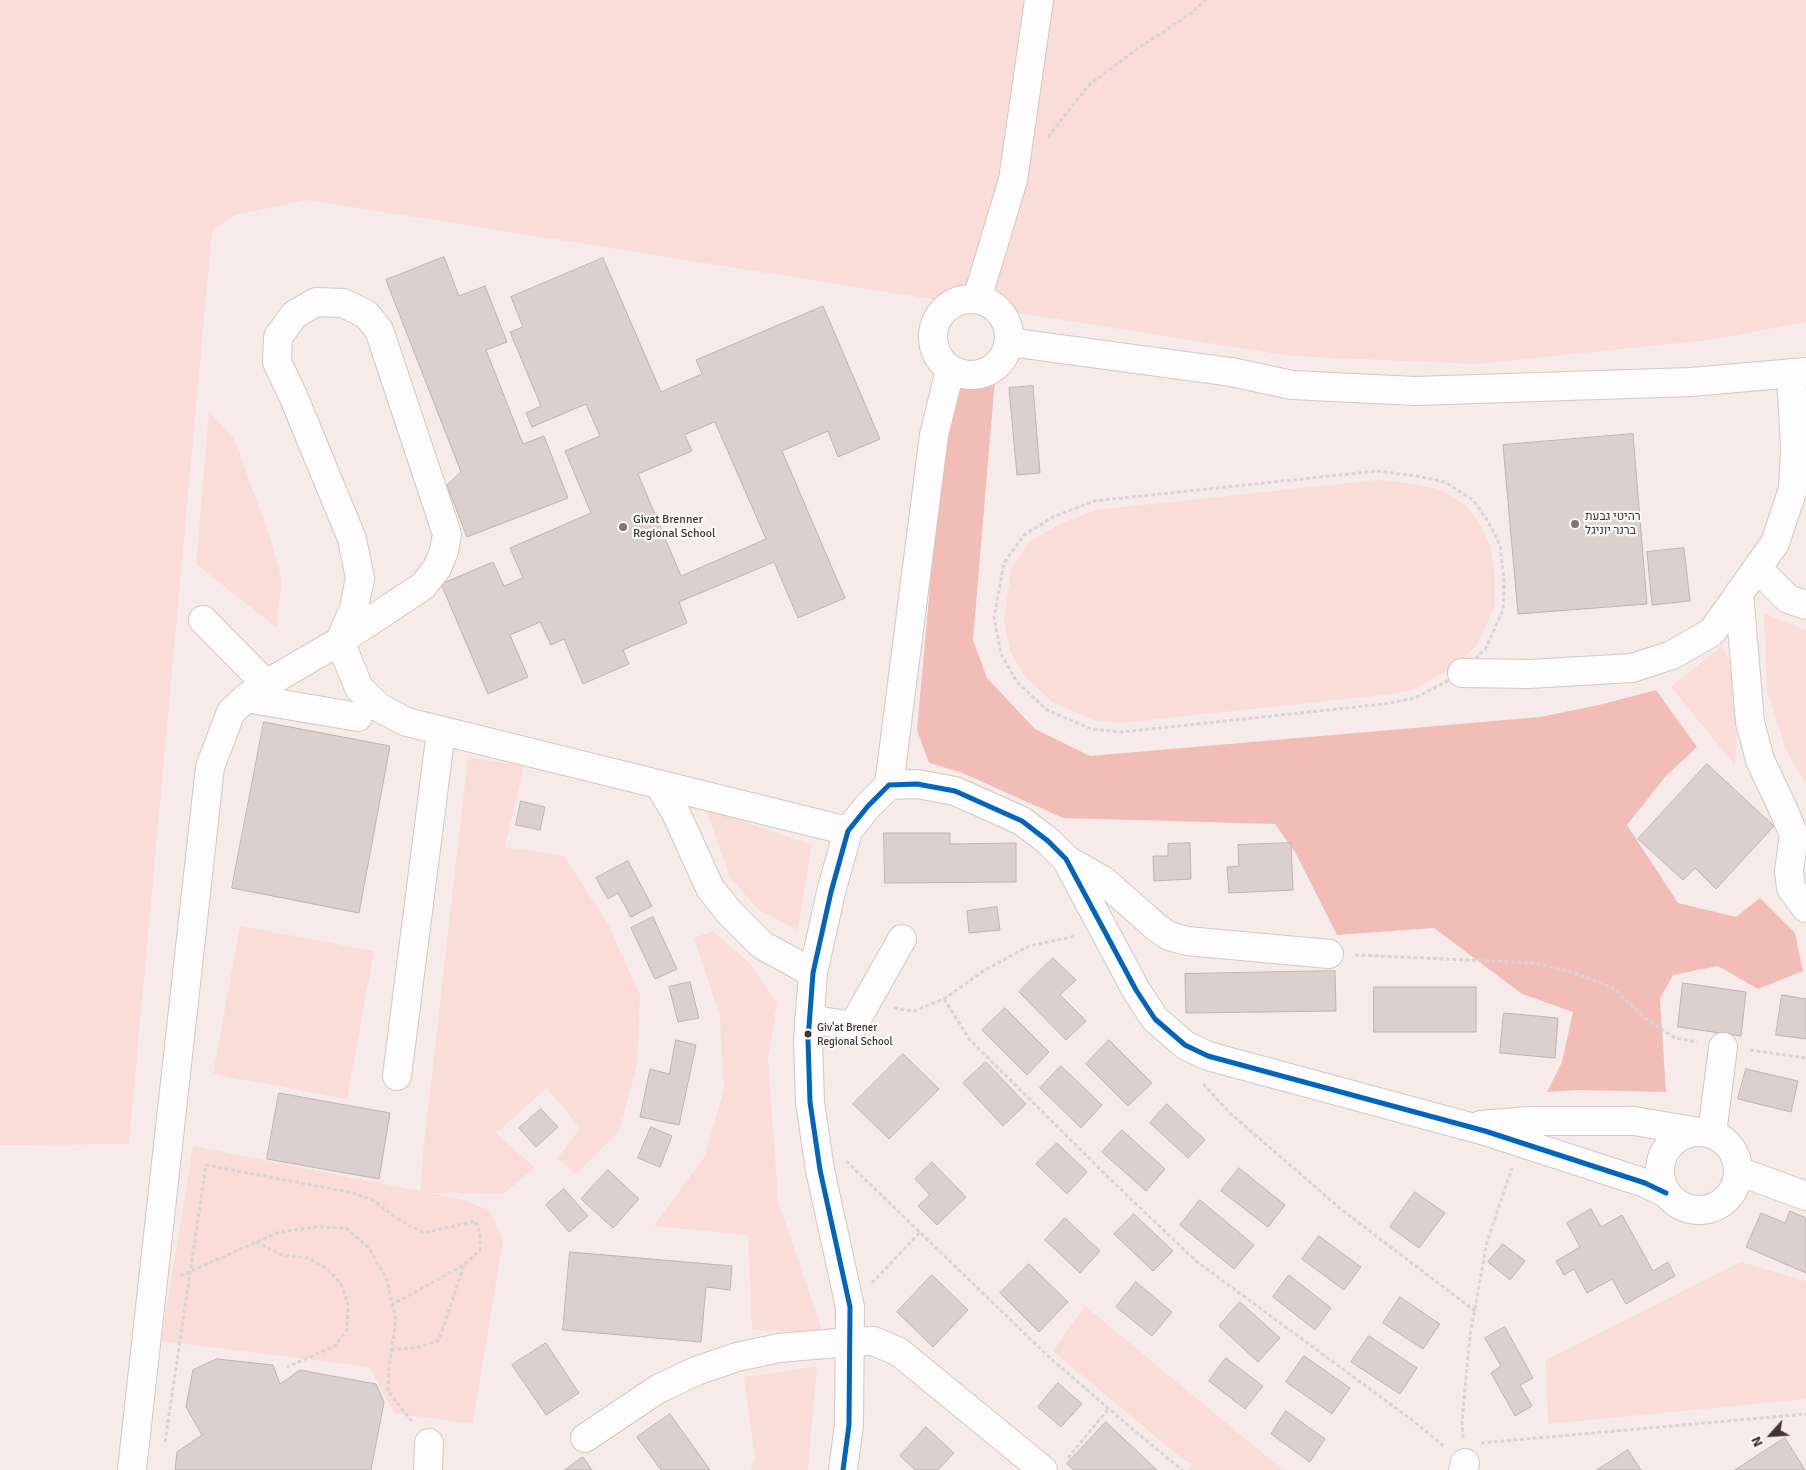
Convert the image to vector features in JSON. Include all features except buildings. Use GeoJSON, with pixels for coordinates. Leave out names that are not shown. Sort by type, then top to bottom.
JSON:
{"type":"FeatureCollection","features":[{"type":"Feature","properties":{"kind":"street"},"geometry":{"type":"LineString","coordinates":[[977,299],[1013,180],[1038,0]]}},
{"type":"Feature","properties":{"kind":"street"},"geometry":{"type":"LineString","coordinates":[[972,298],[984,300],[996,307],[1004,317],[1008,329],[1009,342],[1005,354],[998,365],[987,372],[975,375],[962,375],[950,370],[941,362],[935,351],[932,338],[933,326],[938,314],[947,306],[959,300],[972,298]]}},
{"type":"Feature","properties":{"kind":"street"},"geometry":{"type":"LineString","coordinates":[[132,1470],[210,767],[231,712],[256,691],[340,641],[423,586],[437,568],[444,551],[447,534],[379,330],[366,314],[343,302],[316,302],[294,315],[278,336],[277,362],[294,398],[352,540],[360,578],[354,608],[340,641],[359,688],[380,708],[407,722],[441,731],[848,831]]}},
{"type":"Feature","properties":{"kind":"street"},"geometry":{"type":"LineString","coordinates":[[1009,342],[1231,372],[1292,385],[1415,391],[1691,382],[1799,372],[1793,489],[1775,543],[1712,632],[1672,655],[1632,668],[1530,674],[1462,673]]}},
{"type":"Feature","properties":{"kind":"street"},"geometry":{"type":"LineString","coordinates":[[843,1470],[849,1425],[850,1307],[820,1170],[809,1093],[808,1040],[813,973],[831,892],[848,831],[868,806],[889,785],[934,435],[950,370]]}},
{"type":"Feature","properties":{"kind":"street"},"geometry":{"type":"LineString","coordinates":[[1757,568],[1788,599],[1806,605]]}},
{"type":"Feature","properties":{"kind":"street"},"geometry":{"type":"LineString","coordinates":[[1739,593],[1750,722],[1760,760],[1794,835],[1789,871],[1791,888],[1806,908]]}},
{"type":"Feature","properties":{"kind":"street"},"geometry":{"type":"LineString","coordinates":[[203,620],[256,691],[358,717]]}},
{"type":"Feature","properties":{"kind":"street"},"geometry":{"type":"LineString","coordinates":[[397,1076],[441,731]]}},
{"type":"Feature","properties":{"kind":"street"},"geometry":{"type":"LineString","coordinates":[[659,784],[675,811],[710,888],[729,912],[762,945],[813,973]]}},
{"type":"Feature","properties":{"kind":"street"},"geometry":{"type":"LineString","coordinates":[[889,785],[917,784],[955,791],[1022,820],[1048,841],[1066,859],[1104,881],[1156,927],[1169,936],[1187,941],[1329,954]]}},
{"type":"Feature","properties":{"kind":"street"},"geometry":{"type":"LineString","coordinates":[[1066,859],[1136,990],[1155,1019],[1185,1045],[1208,1056],[1521,1143],[1645,1183],[1666,1193]]}},
{"type":"Feature","properties":{"kind":"street"},"geometry":{"type":"LineString","coordinates":[[810,1018],[853,1026],[902,939]]}},
{"type":"Feature","properties":{"kind":"street"},"geometry":{"type":"LineString","coordinates":[[1705,1133],[1723,1047]]}},
{"type":"Feature","properties":{"kind":"street"},"geometry":{"type":"LineString","coordinates":[[1465,1126],[1529,1121],[1634,1121],[1705,1133],[1719,1137],[1729,1146],[1736,1158],[1738,1171],[1736,1185],[1728,1198],[1717,1207],[1704,1211],[1690,1210],[1678,1205],[1666,1193],[1660,1181],[1659,1167],[1663,1154],[1671,1142],[1685,1134],[1705,1133]]}},
{"type":"Feature","properties":{"kind":"street"},"geometry":{"type":"LineString","coordinates":[[1738,1171],[1806,1196]]}},
{"type":"Feature","properties":{"kind":"street"},"geometry":{"type":"LineString","coordinates":[[585,1438],[658,1389],[696,1371],[737,1358],[779,1348],[873,1341],[899,1352],[1053,1467]]}},
{"type":"Feature","properties":{"kind":"street"},"geometry":{"type":"LineString","coordinates":[[428,1470],[429,1443]]}},
{"type":"Feature","properties":{"kind":"path"},"geometry":{"type":"LineString","coordinates":[[1042,144],[1089,85],[1140,47],[1192,13],[1205,0]]}},
{"type":"Feature","properties":{"kind":"path"},"geometry":{"type":"LineString","coordinates":[[1377,471],[1445,482],[1473,500],[1488,521],[1500,545],[1504,581],[1503,610],[1486,648],[1462,673],[1414,698],[1384,704],[1122,732],[1091,728],[1047,710],[1017,682],[1002,654],[994,617],[1004,563],[1024,535],[1053,517],[1094,501],[1377,471]]}},
{"type":"Feature","properties":{"kind":"path"},"geometry":{"type":"LineString","coordinates":[[866,1004],[914,1011],[944,999],[985,970],[1029,946],[1104,930]]}},
{"type":"Feature","properties":{"kind":"path"},"geometry":{"type":"LineString","coordinates":[[1329,954],[1536,963],[1577,974],[1613,988],[1646,1019],[1675,1038],[1723,1047],[1806,1058]]}},
{"type":"Feature","properties":{"kind":"path"},"geometry":{"type":"LineString","coordinates":[[944,999],[970,1040],[1112,1181],[1196,1261],[1464,1459],[1806,1414]]}},
{"type":"Feature","properties":{"kind":"path"},"geometry":{"type":"LineString","coordinates":[[1198,1078],[1231,1114],[1342,1210],[1475,1311]]}},
{"type":"Feature","properties":{"kind":"path"},"geometry":{"type":"LineString","coordinates":[[814,1130],[1049,1357],[1182,1470]]}},
{"type":"Feature","properties":{"kind":"path"},"geometry":{"type":"LineString","coordinates":[[1464,1459],[1462,1422],[1470,1335],[1487,1242],[1521,1143]]}},
{"type":"Feature","properties":{"kind":"path"},"geometry":{"type":"LineString","coordinates":[[163,1451],[192,1271],[206,1165],[354,1193],[373,1200],[398,1219],[424,1233],[475,1222],[480,1233],[480,1250],[464,1265],[392,1304]]}},
{"type":"Feature","properties":{"kind":"path"},"geometry":{"type":"LineString","coordinates":[[152,1289],[279,1232],[317,1227],[346,1228],[369,1248],[387,1280],[396,1320],[388,1391],[429,1443]]}},
{"type":"Feature","properties":{"kind":"path"},"geometry":{"type":"LineString","coordinates":[[850,1307],[920,1232]]}},
{"type":"Feature","properties":{"kind":"path"},"geometry":{"type":"LineString","coordinates":[[256,1242],[282,1255],[308,1258],[329,1270],[342,1286],[348,1306],[347,1329],[335,1346],[287,1367]]}},
{"type":"Feature","properties":{"kind":"path"},"geometry":{"type":"LineString","coordinates":[[392,1350],[420,1347],[439,1340],[464,1265]]}},
{"type":"Feature","properties":{"kind":"path"},"geometry":{"type":"LineString","coordinates":[[1053,1467],[1109,1408]]}},
{"type":"Feature","properties":{"kind":"shaded area"},"geometry":{"type":"Polygon","coordinates":[[[0,0],[1806,0],[1806,322],[1709,340],[1477,364],[1290,356],[308,200],[235,215],[212,231],[129,1144],[0,1145],[0,0]]]}},
{"type":"Feature","properties":{"kind":"shaded area"},"geometry":{"type":"Polygon","coordinates":[[[995,379],[973,640],[987,678],[1035,729],[1090,756],[1540,717],[1599,705],[1656,690],[1697,747],[1665,777],[1627,825],[1678,903],[1736,917],[1760,898],[1795,933],[1803,971],[1758,989],[1718,966],[1673,975],[1660,999],[1666,1092],[1578,1090],[1547,1092],[1562,1062],[1573,1012],[1522,994],[1434,928],[1337,935],[1295,852],[1275,824],[1063,818],[960,772],[929,763],[917,730],[943,443],[960,384],[974,387],[995,379]]]}},
{"type":"Feature","properties":{"kind":"shaded area"},"geometry":{"type":"Polygon","coordinates":[[[209,412],[234,438],[271,540],[282,580],[276,627],[196,564],[209,412]]]}},
{"type":"Feature","properties":{"kind":"shaded area"},"geometry":{"type":"Polygon","coordinates":[[[1377,480],[1416,484],[1442,490],[1467,506],[1481,526],[1491,547],[1495,581],[1494,608],[1478,643],[1457,665],[1412,690],[1383,695],[1121,723],[1093,720],[1052,702],[1024,676],[1010,651],[1004,617],[1012,567],[1030,542],[1057,525],[1096,510],[1377,480]]]}},
{"type":"Feature","properties":{"kind":"shaded area"},"geometry":{"type":"Polygon","coordinates":[[[1764,613],[1806,630],[1806,784],[1786,750],[1767,689],[1764,613]]]}},
{"type":"Feature","properties":{"kind":"shaded area"},"geometry":{"type":"Polygon","coordinates":[[[1722,646],[1733,670],[1737,722],[1735,765],[1671,687],[1722,646]]]}},
{"type":"Feature","properties":{"kind":"shaded area"},"geometry":{"type":"Polygon","coordinates":[[[468,757],[524,766],[505,847],[564,856],[608,924],[640,995],[637,1066],[619,1131],[576,1174],[557,1159],[580,1128],[547,1088],[496,1133],[535,1168],[503,1194],[431,1193],[466,1201],[489,1210],[503,1239],[473,1424],[394,1413],[369,1367],[161,1341],[193,1146],[420,1191],[468,757]]]}},
{"type":"Feature","properties":{"kind":"shaded area"},"geometry":{"type":"Polygon","coordinates":[[[706,809],[812,845],[798,930],[759,910],[730,878],[706,809]]]}},
{"type":"Feature","properties":{"kind":"shaded area"},"geometry":{"type":"Polygon","coordinates":[[[240,926],[374,951],[347,1099],[213,1074],[240,926]]]}},
{"type":"Feature","properties":{"kind":"shaded area"},"geometry":{"type":"Polygon","coordinates":[[[713,931],[750,964],[777,1003],[768,1056],[778,1201],[823,1333],[752,1330],[748,1235],[654,1226],[705,1156],[724,1089],[720,1017],[694,938],[713,931]]]}},
{"type":"Feature","properties":{"kind":"shaded area"},"geometry":{"type":"Polygon","coordinates":[[[1741,1262],[1806,1281],[1806,1399],[1548,1424],[1546,1360],[1741,1262]]]}},
{"type":"Feature","properties":{"kind":"shaded area"},"geometry":{"type":"Polygon","coordinates":[[[1085,1306],[1283,1470],[1188,1470],[1192,1464],[1180,1457],[1053,1351],[1085,1306]]]}},
{"type":"Feature","properties":{"kind":"shaded area"},"geometry":{"type":"Polygon","coordinates":[[[817,1366],[808,1470],[751,1470],[755,1458],[744,1377],[817,1366]]]}},
{"type":"Feature","properties":{"kind":"transit line"},"geometry":{"type":"LineString","coordinates":[[843,1470],[849,1425],[850,1307],[820,1170],[810,1102],[808,1040],[813,973],[831,892],[848,831],[868,806],[889,785],[917,784],[955,791],[1022,821],[1048,841],[1066,859],[1136,990],[1155,1019],[1185,1045],[1208,1056],[1485,1131],[1645,1183],[1666,1193]]}},
{"type":"Feature","properties":{"kind":"place","name":"רהיטי גבעת ברנר יוניגל"},"geometry":{"type":"Point","coordinates":[1575,524]}},
{"type":"Feature","properties":{"kind":"place","name":"Givat Brenner Regional School"},"geometry":{"type":"Point","coordinates":[623,527]}},
{"type":"Feature","properties":{"kind":"place","name":"Giv'at Brener Regional School"},"geometry":{"type":"Point","coordinates":[808,1034]}}]}
